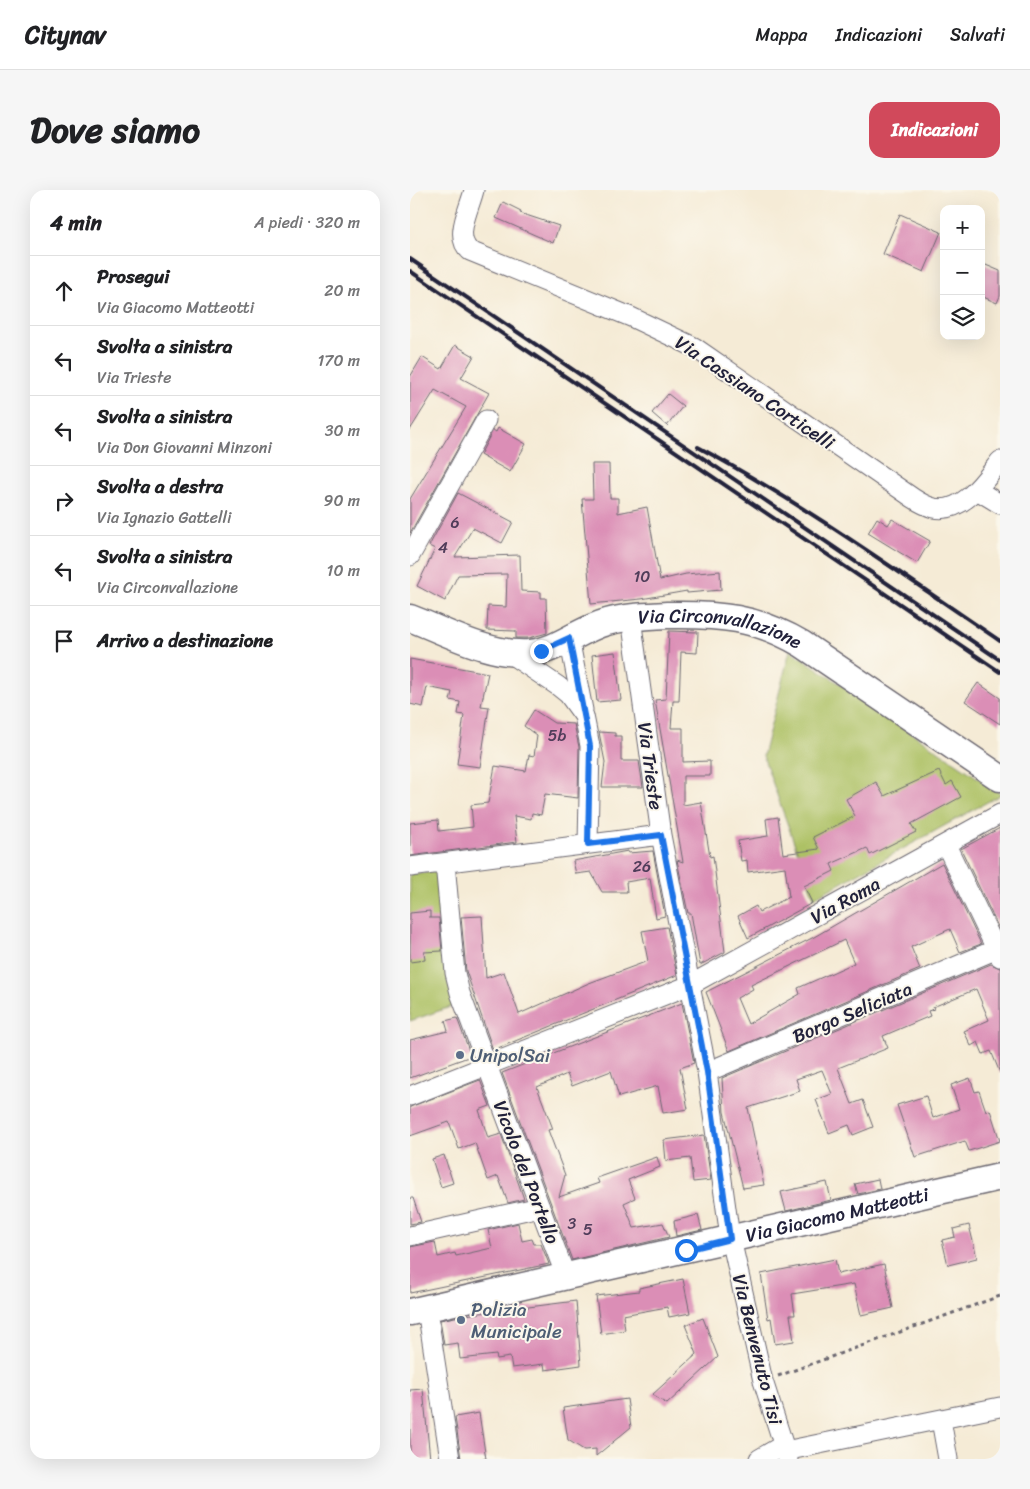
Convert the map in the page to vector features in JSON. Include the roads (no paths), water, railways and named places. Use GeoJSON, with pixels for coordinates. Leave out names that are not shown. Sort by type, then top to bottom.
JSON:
{"type":"FeatureCollection","features":[{"type":"Feature","properties":{"kind":"street","name":"Via Cassiano Corticelli"},"geometry":{"type":"LineString","coordinates":[[474,190],[462,234],[463,242],[470,251],[631,316],[694,347],[881,478],[927,506],[948,508],[977,490]]}},
{"type":"Feature","properties":{"kind":"street"},"geometry":{"type":"LineString","coordinates":[[410,556],[486,420]]}},
{"type":"Feature","properties":{"kind":"street"},"geometry":{"type":"LineString","coordinates":[[1000,460],[977,490],[1000,504]]}},
{"type":"Feature","properties":{"kind":"street","name":"Via Circonvallazione"},"geometry":{"type":"LineString","coordinates":[[410,618],[480,645],[506,651],[541,651],[607,622],[631,618],[695,615],[734,616],[771,627],[802,644],[1000,778]]}},
{"type":"Feature","properties":{"kind":"street","name":"Via Trieste"},"geometry":{"type":"LineString","coordinates":[[631,618],[661,835],[707,1072],[730,1239]]}},
{"type":"Feature","properties":{"kind":"street"},"geometry":{"type":"LineString","coordinates":[[569,638],[590,746],[588,844]]}},
{"type":"Feature","properties":{"kind":"street"},"geometry":{"type":"LineString","coordinates":[[506,651],[568,694],[584,716]]}},
{"type":"Feature","properties":{"kind":"street","name":"Via Roma"},"geometry":{"type":"LineString","coordinates":[[410,1096],[690,984],[1000,814]]}},
{"type":"Feature","properties":{"kind":"street"},"geometry":{"type":"LineString","coordinates":[[410,867],[661,835]]}},
{"type":"Feature","properties":{"kind":"street"},"geometry":{"type":"LineString","coordinates":[[946,845],[999,953]]}},
{"type":"Feature","properties":{"kind":"street","name":"Vicolo del Portello"},"geometry":{"type":"LineString","coordinates":[[445,863],[455,973],[460,993],[566,1277]]}},
{"type":"Feature","properties":{"kind":"street","name":"Borgo Seliciata"},"geometry":{"type":"LineString","coordinates":[[707,1072],[999,953]]}},
{"type":"Feature","properties":{"kind":"street","name":"Via Giacomo Matteotti"},"geometry":{"type":"LineString","coordinates":[[418,1311],[1000,1177]]}},
{"type":"Feature","properties":{"kind":"street"},"geometry":{"type":"LineString","coordinates":[[410,1236],[540,1207]]}},
{"type":"Feature","properties":{"kind":"street","name":"Via Benvenuto Tisi"},"geometry":{"type":"LineString","coordinates":[[730,1239],[763,1381],[785,1452]]}},
{"type":"Feature","properties":{"kind":"street"},"geometry":{"type":"LineString","coordinates":[[418,1311],[450,1459]]}},
{"type":"Feature","properties":{"kind":"street"},"geometry":{"type":"LineString","coordinates":[[759,1459],[1000,1407]]}},
{"type":"Feature","properties":{"kind":"street"},"geometry":{"type":"LineString","coordinates":[[940,1420],[948,1459]]}},
{"type":"Feature","properties":{"kind":"railway"},"geometry":{"type":"LineString","coordinates":[[410,259],[1000,660]]}},
{"type":"Feature","properties":{"kind":"railway"},"geometry":{"type":"LineString","coordinates":[[410,271],[1000,672]]}},
{"type":"Feature","properties":{"kind":"railway"},"geometry":{"type":"LineString","coordinates":[[698,447],[814,516],[1000,641]]}},
{"type":"Feature","properties":{"kind":"place","name":"UnipolSai"},"geometry":{"type":"Point","coordinates":[460,1055]}},
{"type":"Feature","properties":{"kind":"place","name":"Polizia Municipale"},"geometry":{"type":"Point","coordinates":[461,1320]}}]}
